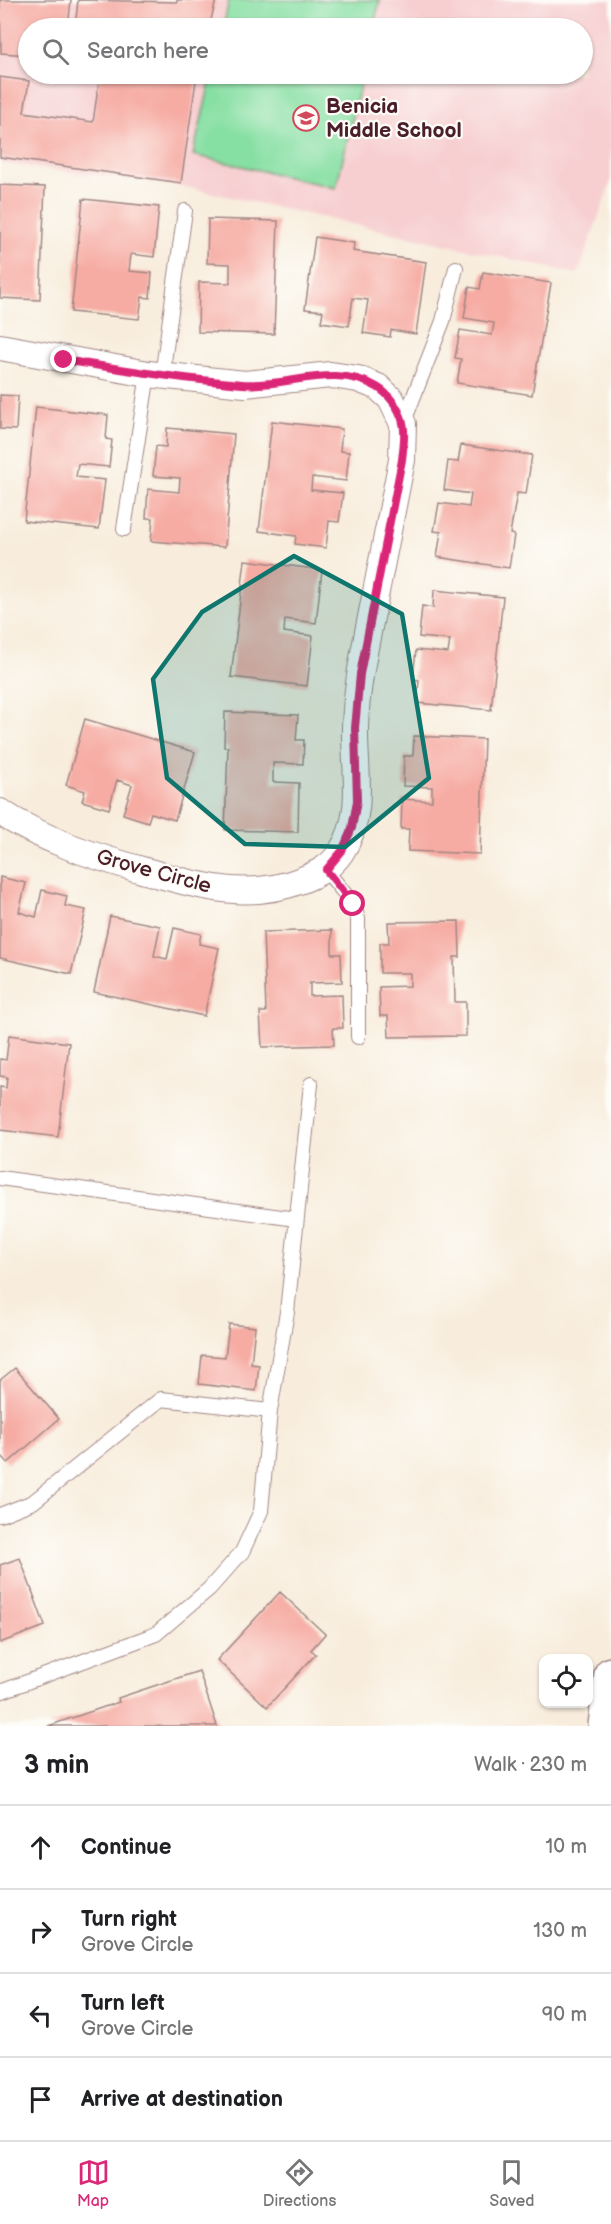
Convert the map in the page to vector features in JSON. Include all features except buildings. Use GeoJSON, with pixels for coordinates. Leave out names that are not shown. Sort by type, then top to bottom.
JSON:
{"type":"FeatureCollection","features":[{"type":"Feature","properties":{"kind":"highway"},"geometry":{"type":"LineString","coordinates":[[605,1726],[611,1674]]}},
{"type":"Feature","properties":{"kind":"street"},"geometry":{"type":"LineString","coordinates":[[0,347],[155,375],[245,384],[342,375],[378,387],[391,399],[404,424],[402,460],[360,674],[355,728],[357,801],[352,828],[342,851],[326,870]]}},
{"type":"Feature","properties":{"kind":"street","name":"Grove Circle"},"geometry":{"type":"LineString","coordinates":[[0,812],[46,837],[99,858],[207,888],[266,891],[326,870]]}},
{"type":"Feature","properties":{"kind":"lane"},"geometry":{"type":"LineString","coordinates":[[124,529],[185,211]]}},
{"type":"Feature","properties":{"kind":"lane"},"geometry":{"type":"LineString","coordinates":[[404,424],[443,321],[456,268]]}},
{"type":"Feature","properties":{"kind":"lane"},"geometry":{"type":"LineString","coordinates":[[326,870],[353,904],[358,919],[358,1037]]}},
{"type":"Feature","properties":{"kind":"lane"},"geometry":{"type":"LineString","coordinates":[[0,1692],[156,1634],[209,1589],[242,1552],[261,1511],[270,1411],[287,1312],[311,1084]]}},
{"type":"Feature","properties":{"kind":"lane"},"geometry":{"type":"LineString","coordinates":[[0,1178],[296,1219]]}},
{"type":"Feature","properties":{"kind":"lane"},"geometry":{"type":"LineString","coordinates":[[0,1515],[33,1502],[161,1399],[270,1411]]}},
{"type":"Feature","properties":{"kind":"highlighted area"},"geometry":{"type":"Polygon","coordinates":[[[294,556],[402,614],[429,778],[345,847],[245,844],[167,778],[153,679],[202,612],[294,556]]]}},
{"type":"Feature","properties":{"kind":"shaded area","name":"Benicia Middle School"},"geometry":{"type":"Polygon","coordinates":[[[0,0],[611,0],[611,182],[578,274],[181,186],[0,163],[0,0]]]}},
{"type":"Feature","properties":{"kind":"green space"},"geometry":{"type":"Polygon","coordinates":[[[229,0],[380,0],[376,18],[225,18],[229,0]]]}},
{"type":"Feature","properties":{"kind":"green space"},"geometry":{"type":"Polygon","coordinates":[[[210,84],[361,84],[336,188],[193,155],[210,84]]]}},
{"type":"Feature","properties":{"kind":"place","name":"Benicia Middle School"},"geometry":{"type":"Point","coordinates":[306,118]}},
{"type":"Feature","properties":{"kind":"route"},"geometry":{"type":"LineString","coordinates":[[64,360],[162,376],[245,384],[342,375],[378,387],[391,399],[404,424],[402,460],[360,674],[355,728],[357,801],[352,828],[342,851],[326,870],[353,904]]}}]}
